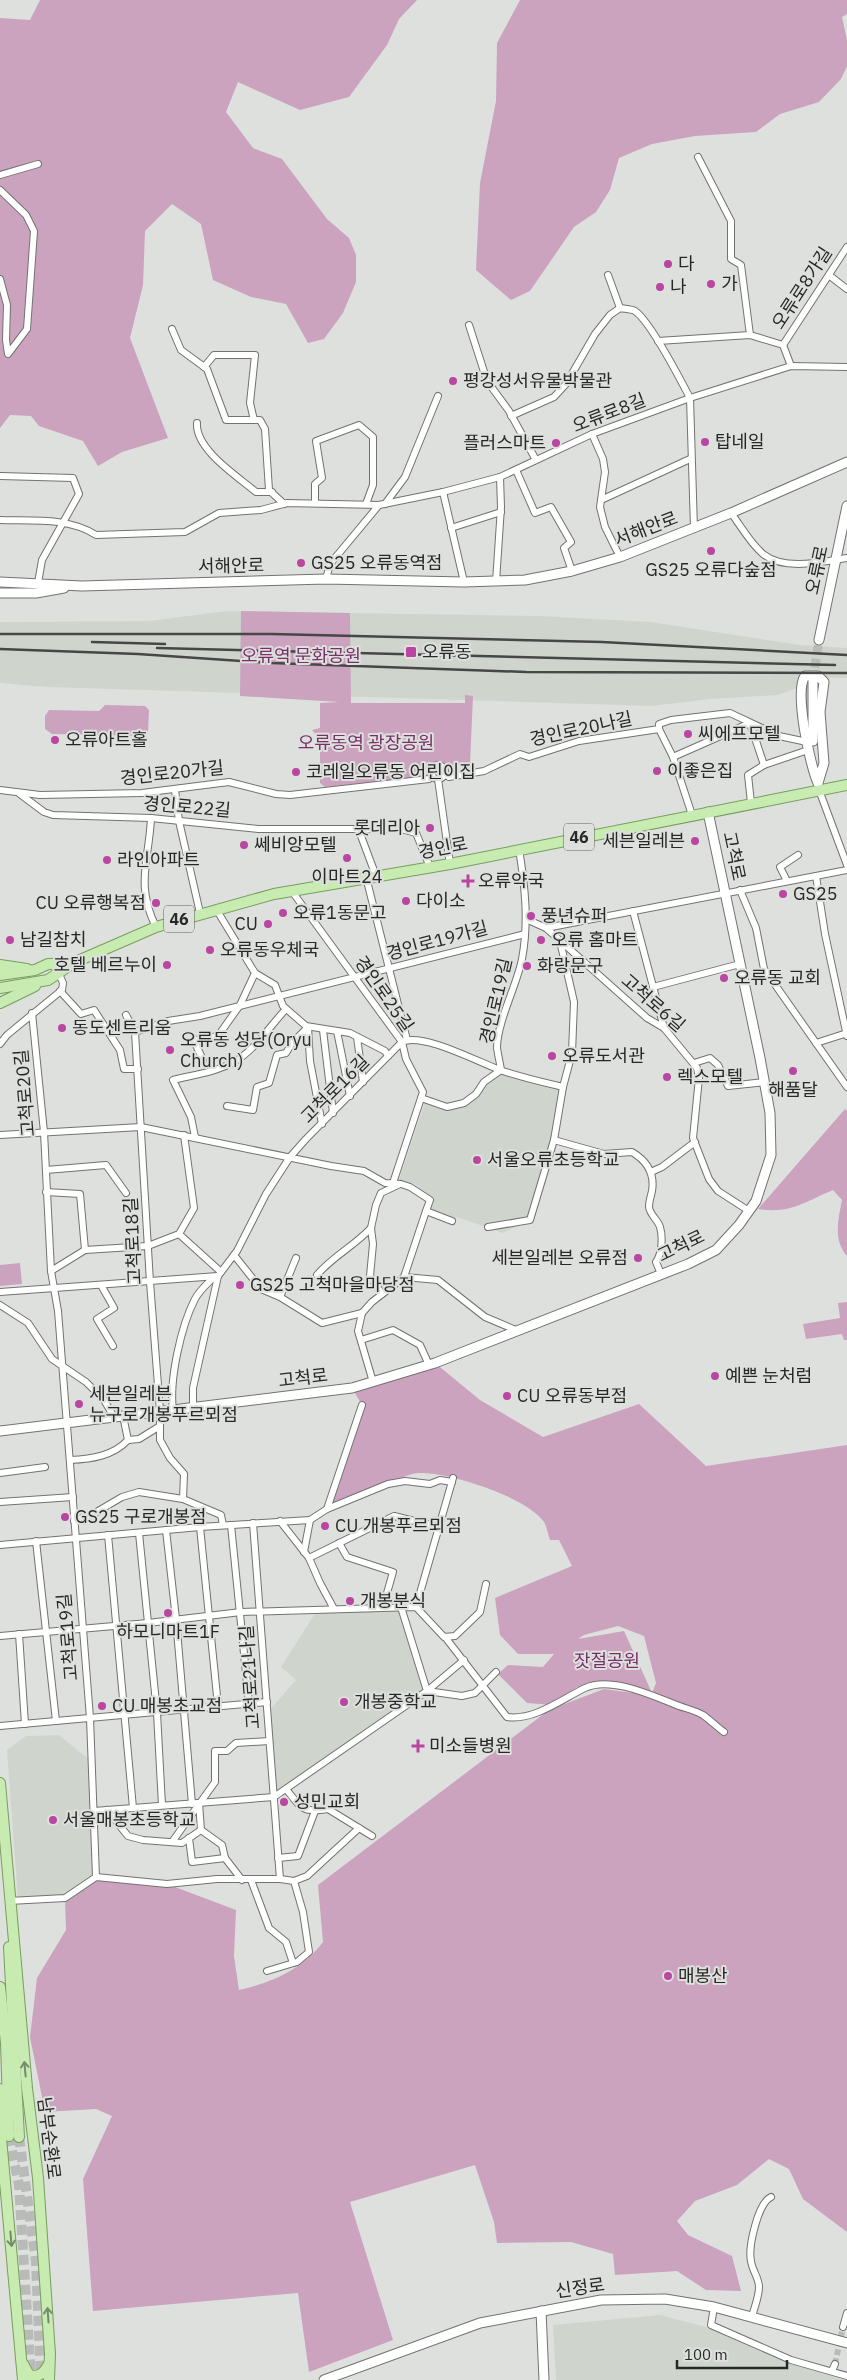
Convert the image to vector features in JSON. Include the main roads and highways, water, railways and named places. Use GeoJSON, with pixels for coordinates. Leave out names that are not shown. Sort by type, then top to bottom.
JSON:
{"type":"FeatureCollection","features":[{"type":"Feature","properties":{"kind":"main road","name":"서해안로"},"geometry":{"type":"LineString","coordinates":[[0,582],[82,586],[326,579],[464,582],[525,580],[572,571],[620,557],[731,513],[847,462]]}},
{"type":"Feature","properties":{"kind":"main road","name":"오류로"},"geometry":{"type":"LineString","coordinates":[[819,640],[847,506]]}},
{"type":"Feature","properties":{"kind":"main road"},"geometry":{"type":"LineString","coordinates":[[0,593],[36,592],[82,586]]}},
{"type":"Feature","properties":{"kind":"main road"},"geometry":{"type":"LineString","coordinates":[[805,676],[818,676],[824,682],[820,712],[824,763],[819,787],[812,770],[807,746],[801,697],[802,682],[805,676]]}},
{"type":"Feature","properties":{"kind":"main road"},"geometry":{"type":"LineString","coordinates":[[813,681],[812,732],[819,787]]}},
{"type":"Feature","properties":{"kind":"main road","name":"경인로"},"geometry":{"type":"LineString","coordinates":[[0,988],[48,980],[73,963],[156,927],[200,913],[290,890],[450,864],[708,812],[819,787],[847,784]]}},
{"type":"Feature","properties":{"kind":"main road","name":"고척로"},"geometry":{"type":"LineString","coordinates":[[0,1431],[352,1388],[429,1365],[661,1274],[716,1250],[756,1201],[771,1155],[770,1112],[708,812]]}},
{"type":"Feature","properties":{"kind":"main road","name":"경인로"},"geometry":{"type":"LineString","coordinates":[[0,976],[35,970],[48,964],[73,963]]}},
{"type":"Feature","properties":{"kind":"main road"},"geometry":{"type":"LineString","coordinates":[[0,966],[35,970]]}},
{"type":"Feature","properties":{"kind":"main road"},"geometry":{"type":"LineString","coordinates":[[0,1003],[48,980]]}},
{"type":"Feature","properties":{"kind":"main road","name":"남부순환로"},"geometry":{"type":"LineString","coordinates":[[0,1783],[9,1901],[16,1958],[27,2088],[38,2178],[50,2363],[49,2380]]}},
{"type":"Feature","properties":{"kind":"main road","name":"남부순환로"},"geometry":{"type":"LineString","coordinates":[[0,1987],[14,2136],[9,1901]]}},
{"type":"Feature","properties":{"kind":"main road","name":"남부순환로"},"geometry":{"type":"LineString","coordinates":[[0,2044],[1,2000]]}},
{"type":"Feature","properties":{"kind":"main road"},"geometry":{"type":"LineString","coordinates":[[0,2089],[1,2138],[23,2380]]}},
{"type":"Feature","properties":{"kind":"main road","name":"신정로"},"geometry":{"type":"LineString","coordinates":[[324,2380],[480,2323],[601,2300],[665,2299],[714,2307],[847,2343]]}},
{"type":"Feature","properties":{"kind":"main road"},"geometry":{"type":"LineString","coordinates":[[541,2311],[544,2380]]}},
{"type":"Feature","properties":{"kind":"main road"},"geometry":{"type":"LineString","coordinates":[[16,2380],[18,2340]]}},
{"type":"Feature","properties":{"kind":"main road"},"geometry":{"type":"LineString","coordinates":[[22,2362],[29,2375],[34,2376],[43,2374],[50,2363]]}},
{"type":"Feature","properties":{"kind":"tunnel"},"geometry":{"type":"LineString","coordinates":[[813,681],[819,640]]}},
{"type":"Feature","properties":{"kind":"tunnel"},"geometry":{"type":"LineString","coordinates":[[9,2136],[19,2185],[31,2379]]}},
{"type":"Feature","properties":{"kind":"tunnel"},"geometry":{"type":"LineString","coordinates":[[19,2137],[36,2262],[41,2380]]}},
{"type":"Feature","properties":{"kind":"tunnel"},"geometry":{"type":"LineString","coordinates":[[835,2364],[843,2327]]}},
{"type":"Feature","properties":{"kind":"railway"},"geometry":{"type":"LineString","coordinates":[[0,634],[272,634],[602,642],[847,655]]}},
{"type":"Feature","properties":{"kind":"railway"},"geometry":{"type":"LineString","coordinates":[[92,642],[165,644]]}},
{"type":"Feature","properties":{"kind":"railway"},"geometry":{"type":"LineString","coordinates":[[157,648],[835,665]]}},
{"type":"Feature","properties":{"kind":"railway"},"geometry":{"type":"LineString","coordinates":[[0,649],[138,654],[272,663],[526,672],[847,673]]}},
{"type":"Feature","properties":{"kind":"place","name":"다"},"geometry":{"type":"Point","coordinates":[668,264]}},
{"type":"Feature","properties":{"kind":"place","name":"가"},"geometry":{"type":"Point","coordinates":[711,284]}},
{"type":"Feature","properties":{"kind":"place","name":"나"},"geometry":{"type":"Point","coordinates":[660,287]}},
{"type":"Feature","properties":{"kind":"place","name":"평강성서유물박물관"},"geometry":{"type":"Point","coordinates":[453,381]}},
{"type":"Feature","properties":{"kind":"place","name":"탑네일"},"geometry":{"type":"Point","coordinates":[705,442]}},
{"type":"Feature","properties":{"kind":"place","name":"플러스마트"},"geometry":{"type":"Point","coordinates":[556,443]}},
{"type":"Feature","properties":{"kind":"place","name":"GS25 오류다숲점"},"geometry":{"type":"Point","coordinates":[711,551]}},
{"type":"Feature","properties":{"kind":"place","name":"GS25 오류동역점"},"geometry":{"type":"Point","coordinates":[301,563]}},
{"type":"Feature","properties":{"kind":"place","name":"오류동"},"geometry":{"type":"Point","coordinates":[411,652]}},
{"type":"Feature","properties":{"kind":"place","name":"씨에프모텔"},"geometry":{"type":"Point","coordinates":[688,734]}},
{"type":"Feature","properties":{"kind":"place","name":"오류아트홀"},"geometry":{"type":"Point","coordinates":[55,740]}},
{"type":"Feature","properties":{"kind":"place","name":"이좋은집"},"geometry":{"type":"Point","coordinates":[657,771]}},
{"type":"Feature","properties":{"kind":"place","name":"코레일오류동 어린이집"},"geometry":{"type":"Point","coordinates":[296,772]}},
{"type":"Feature","properties":{"kind":"place","name":"롯데리아"},"geometry":{"type":"Point","coordinates":[430,828]}},
{"type":"Feature","properties":{"kind":"place","name":"세븐일레븐"},"geometry":{"type":"Point","coordinates":[695,841]}},
{"type":"Feature","properties":{"kind":"place","name":"쎄비앙모텔"},"geometry":{"type":"Point","coordinates":[244,845]}},
{"type":"Feature","properties":{"kind":"place","name":"이마트24"},"geometry":{"type":"Point","coordinates":[347,858]}},
{"type":"Feature","properties":{"kind":"place","name":"라인아파트"},"geometry":{"type":"Point","coordinates":[107,860]}},
{"type":"Feature","properties":{"kind":"place","name":"오류약국"},"geometry":{"type":"Point","coordinates":[468,881]}},
{"type":"Feature","properties":{"kind":"place","name":"GS25"},"geometry":{"type":"Point","coordinates":[783,894]}},
{"type":"Feature","properties":{"kind":"place","name":"다이소"},"geometry":{"type":"Point","coordinates":[406,901]}},
{"type":"Feature","properties":{"kind":"place","name":"CU 오류행복점"},"geometry":{"type":"Point","coordinates":[156,903]}},
{"type":"Feature","properties":{"kind":"place","name":"오류1동문고"},"geometry":{"type":"Point","coordinates":[283,913]}},
{"type":"Feature","properties":{"kind":"place","name":"풍년슈퍼"},"geometry":{"type":"Point","coordinates":[531,916]}},
{"type":"Feature","properties":{"kind":"place","name":"CU"},"geometry":{"type":"Point","coordinates":[268,924]}},
{"type":"Feature","properties":{"kind":"place","name":"남길참치"},"geometry":{"type":"Point","coordinates":[10,940]}},
{"type":"Feature","properties":{"kind":"place","name":"오류 홈마트"},"geometry":{"type":"Point","coordinates":[541,940]}},
{"type":"Feature","properties":{"kind":"place","name":"오류동우체국"},"geometry":{"type":"Point","coordinates":[210,950]}},
{"type":"Feature","properties":{"kind":"place","name":"호텔 베르누이"},"geometry":{"type":"Point","coordinates":[167,965]}},
{"type":"Feature","properties":{"kind":"place","name":"화랑문구"},"geometry":{"type":"Point","coordinates":[527,966]}},
{"type":"Feature","properties":{"kind":"place","name":"오류동 교회"},"geometry":{"type":"Point","coordinates":[724,978]}},
{"type":"Feature","properties":{"kind":"place","name":"동도센트리움"},"geometry":{"type":"Point","coordinates":[62,1028]}},
{"type":"Feature","properties":{"kind":"place","name":"오류동 성당(Oryu Church)"},"geometry":{"type":"Point","coordinates":[170,1050]}},
{"type":"Feature","properties":{"kind":"place","name":"오류도서관"},"geometry":{"type":"Point","coordinates":[552,1056]}},
{"type":"Feature","properties":{"kind":"place","name":"해품달"},"geometry":{"type":"Point","coordinates":[793,1071]}},
{"type":"Feature","properties":{"kind":"place","name":"렉스모텔"},"geometry":{"type":"Point","coordinates":[667,1077]}},
{"type":"Feature","properties":{"kind":"place","name":"서울오류초등학교"},"geometry":{"type":"Point","coordinates":[477,1160]}},
{"type":"Feature","properties":{"kind":"place","name":"세븐일레븐 오류점"},"geometry":{"type":"Point","coordinates":[638,1258]}},
{"type":"Feature","properties":{"kind":"place","name":"GS25 고척마을마당점"},"geometry":{"type":"Point","coordinates":[240,1285]}},
{"type":"Feature","properties":{"kind":"place","name":"예쁜 눈처럼"},"geometry":{"type":"Point","coordinates":[715,1376]}},
{"type":"Feature","properties":{"kind":"place","name":"CU 오류동부점"},"geometry":{"type":"Point","coordinates":[507,1396]}},
{"type":"Feature","properties":{"kind":"place","name":"세븐일레븐 뉴구로개봉푸르뫼점"},"geometry":{"type":"Point","coordinates":[79,1404]}},
{"type":"Feature","properties":{"kind":"place","name":"GS25 구로개봉점"},"geometry":{"type":"Point","coordinates":[65,1517]}},
{"type":"Feature","properties":{"kind":"place","name":"CU 개봉푸르뫼점"},"geometry":{"type":"Point","coordinates":[325,1526]}},
{"type":"Feature","properties":{"kind":"place","name":"개봉분식"},"geometry":{"type":"Point","coordinates":[350,1601]}},
{"type":"Feature","properties":{"kind":"place","name":"하모니마트1F"},"geometry":{"type":"Point","coordinates":[168,1613]}},
{"type":"Feature","properties":{"kind":"place","name":"개봉중학교"},"geometry":{"type":"Point","coordinates":[344,1702]}},
{"type":"Feature","properties":{"kind":"place","name":"CU 매봉초교점"},"geometry":{"type":"Point","coordinates":[102,1706]}},
{"type":"Feature","properties":{"kind":"place","name":"미소들병원"},"geometry":{"type":"Point","coordinates":[418,1746]}},
{"type":"Feature","properties":{"kind":"place","name":"성민교회"},"geometry":{"type":"Point","coordinates":[284,1802]}},
{"type":"Feature","properties":{"kind":"place","name":"서울매봉초등학교"},"geometry":{"type":"Point","coordinates":[53,1820]}},
{"type":"Feature","properties":{"kind":"place","name":"매봉산"},"geometry":{"type":"Point","coordinates":[668,1976]}},
{"type":"Feature","properties":{"kind":"park label","name":"오류역 문화공원"},"geometry":{"type":"Point","coordinates":[301,656]}},
{"type":"Feature","properties":{"kind":"park label","name":"오류동역 광장공원"},"geometry":{"type":"Point","coordinates":[366,743]}},
{"type":"Feature","properties":{"kind":"park label","name":"잣절공원"},"geometry":{"type":"Point","coordinates":[607,1661]}}]}
